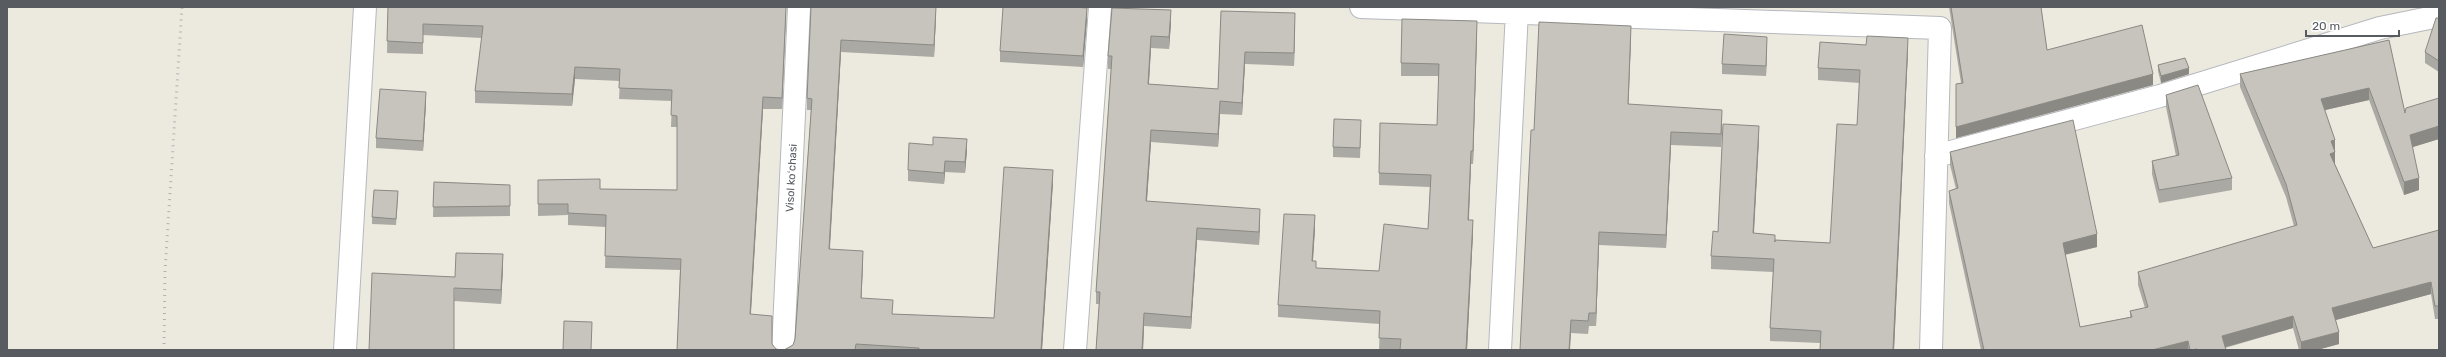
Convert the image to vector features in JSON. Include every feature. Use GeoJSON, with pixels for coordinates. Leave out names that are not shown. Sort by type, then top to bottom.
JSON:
{"type":"FeatureCollection","features":[{"type":"Feature","properties":{"kind":"street"},"geometry":{"type":"LineString","coordinates":[[345,350],[365,7]]}},
{"type":"Feature","properties":{"kind":"street","name":"Visol koʻchasi"},"geometry":{"type":"LineString","coordinates":[[783,350],[799,7]]}},
{"type":"Feature","properties":{"kind":"street"},"geometry":{"type":"LineString","coordinates":[[1075,350],[1100,7]]}},
{"type":"Feature","properties":{"kind":"street"},"geometry":{"type":"LineString","coordinates":[[1361,7],[1940,28],[1931,350]]}},
{"type":"Feature","properties":{"kind":"street"},"geometry":{"type":"LineString","coordinates":[[1500,350],[1517,12]]}},
{"type":"Feature","properties":{"kind":"street"},"geometry":{"type":"LineString","coordinates":[[1936,156],[2160,96],[2380,28],[2439,16]]}},
{"type":"Feature","properties":{"kind":"building"},"geometry":{"type":"Polygon","coordinates":[[[388,7],[786,7],[782,98],[763,97],[750,314],[772,316],[772,344],[776,349],[781,350],[677,350],[681,259],[605,256],[606,215],[568,213],[568,204],[538,204],[538,180],[600,179],[600,189],[677,190],[677,116],[671,115],[672,90],[619,88],[620,69],[575,67],[572,94],[475,91],[483,26],[423,24],[423,43],[387,41],[388,7]]]}},
{"type":"Feature","properties":{"kind":"building"},"geometry":{"type":"Polygon","coordinates":[[[811,7],[936,7],[934,45],[841,40],[829,249],[863,251],[861,298],[893,300],[892,314],[994,318],[1004,167],[1053,170],[1041,350],[919,350],[919,348],[856,344],[855,350],[784,350],[793,345],[795,339],[812,99],[807,98],[811,7]]]}},
{"type":"Feature","properties":{"kind":"building"},"geometry":{"type":"Polygon","coordinates":[[[1003,7],[1087,8],[1083,56],[1000,51],[1003,7]]]}},
{"type":"Feature","properties":{"kind":"building"},"geometry":{"type":"Polygon","coordinates":[[[1951,7],[2041,7],[2047,50],[2142,25],[2153,74],[1956,127],[1956,84],[1963,83],[1951,7]]]}},
{"type":"Feature","properties":{"kind":"building"},"geometry":{"type":"Polygon","coordinates":[[[1112,8],[1171,10],[1169,37],[1151,36],[1148,84],[1218,89],[1221,11],[1295,13],[1294,53],[1245,52],[1242,103],[1220,101],[1218,134],[1151,130],[1146,201],[1260,209],[1259,232],[1197,228],[1191,317],[1144,313],[1142,350],[1096,350],[1100,292],[1096,292],[1112,56],[1108,56],[1112,8]]]}},
{"type":"Feature","properties":{"kind":"building"},"geometry":{"type":"Polygon","coordinates":[[[2436,18],[2439,18],[2439,61],[2425,52],[2436,18]]]}},
{"type":"Feature","properties":{"kind":"building"},"geometry":{"type":"Polygon","coordinates":[[[1402,19],[1477,21],[1473,151],[1471,151],[1468,220],[1473,220],[1466,350],[1400,350],[1401,339],[1379,338],[1380,311],[1278,305],[1284,214],[1315,215],[1312,261],[1316,261],[1316,268],[1379,271],[1384,224],[1428,229],[1431,175],[1379,173],[1380,123],[1437,125],[1439,64],[1401,63],[1402,19]]]}},
{"type":"Feature","properties":{"kind":"building"},"geometry":{"type":"Polygon","coordinates":[[[1539,22],[1631,26],[1628,104],[1722,110],[1721,134],[1671,132],[1666,235],[1599,232],[1596,313],[1589,313],[1588,321],[1571,320],[1569,350],[1520,350],[1531,130],[1534,130],[1539,22]]]}},
{"type":"Feature","properties":{"kind":"building"},"geometry":{"type":"Polygon","coordinates":[[[1724,34],[1767,37],[1766,66],[1722,64],[1724,34]]]}},
{"type":"Feature","properties":{"kind":"building"},"geometry":{"type":"Polygon","coordinates":[[[1867,36],[1908,38],[1893,350],[1820,350],[1821,331],[1770,328],[1774,259],[1711,256],[1713,231],[1718,232],[1723,124],[1759,126],[1753,233],[1775,235],[1775,240],[1830,243],[1837,124],[1857,125],[1860,70],[1818,68],[1820,42],[1866,45],[1867,36]]]}},
{"type":"Feature","properties":{"kind":"building"},"geometry":{"type":"Polygon","coordinates":[[[2389,40],[2405,113],[2406,108],[2439,98],[2439,126],[2410,135],[2419,178],[2404,182],[2369,88],[2321,99],[2335,140],[2331,141],[2335,152],[2330,154],[2373,248],[2439,230],[2439,306],[2435,306],[2431,282],[2332,308],[2339,332],[2301,342],[2293,316],[2222,336],[2226,350],[2190,350],[2188,341],[2152,350],[1984,350],[1949,191],[1958,188],[1950,152],[2073,120],[2097,234],[2063,243],[2080,327],[2132,317],[2130,311],[2148,307],[2138,272],[2297,225],[2286,184],[2240,74],[2389,40]]]}},
{"type":"Feature","properties":{"kind":"building"},"geometry":{"type":"Polygon","coordinates":[[[2185,58],[2189,68],[2161,76],[2158,65],[2185,58]]]}},
{"type":"Feature","properties":{"kind":"building"},"geometry":{"type":"Polygon","coordinates":[[[2198,85],[2232,178],[2159,190],[2152,161],[2179,155],[2166,95],[2198,85]]]}},
{"type":"Feature","properties":{"kind":"building"},"geometry":{"type":"Polygon","coordinates":[[[380,89],[426,92],[423,141],[376,138],[380,89]]]}},
{"type":"Feature","properties":{"kind":"building"},"geometry":{"type":"Polygon","coordinates":[[[1334,119],[1361,120],[1360,148],[1333,147],[1334,119]]]}},
{"type":"Feature","properties":{"kind":"building"},"geometry":{"type":"Polygon","coordinates":[[[933,137],[967,139],[965,162],[945,161],[944,173],[908,170],[909,143],[933,145],[933,137]]]}},
{"type":"Feature","properties":{"kind":"building"},"geometry":{"type":"Polygon","coordinates":[[[434,182],[510,185],[510,206],[433,207],[434,182]]]}},
{"type":"Feature","properties":{"kind":"building"},"geometry":{"type":"Polygon","coordinates":[[[374,190],[398,191],[396,219],[372,217],[374,190]]]}},
{"type":"Feature","properties":{"kind":"building"},"geometry":{"type":"Polygon","coordinates":[[[456,253],[503,254],[501,290],[454,288],[454,350],[369,350],[372,273],[455,277],[456,253]]]}},
{"type":"Feature","properties":{"kind":"building"},"geometry":{"type":"Polygon","coordinates":[[[564,321],[592,322],[591,350],[563,350],[564,321]]]}},
{"type":"Feature","properties":{"kind":"railway"},"geometry":{"type":"LineString","coordinates":[[164,350],[165,271],[182,7]]}}]}
